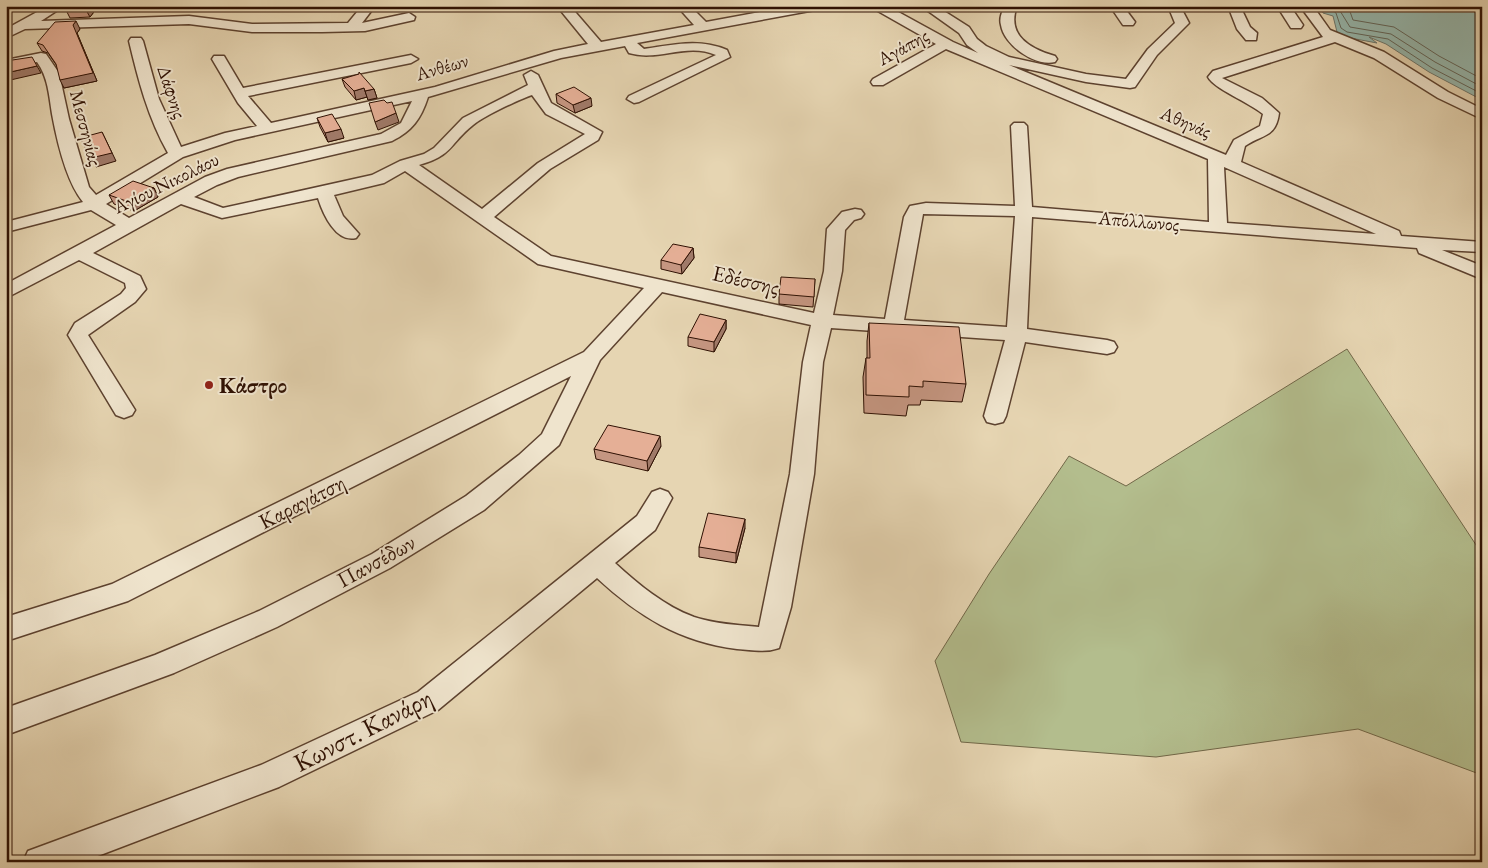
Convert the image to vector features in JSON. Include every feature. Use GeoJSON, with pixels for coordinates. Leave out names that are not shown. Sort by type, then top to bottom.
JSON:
{"type":"FeatureCollection","features":[{"type":"Feature","properties":{"kind":"street"},"geometry":{"type":"LineString","coordinates":[[6,34],[26,25],[58,6]]}},
{"type":"Feature","properties":{"kind":"street"},"geometry":{"type":"LineString","coordinates":[[116,21],[139,6]]}},
{"type":"Feature","properties":{"kind":"street"},"geometry":{"type":"LineString","coordinates":[[352,27],[369,6]]}},
{"type":"Feature","properties":{"kind":"street"},"geometry":{"type":"LineString","coordinates":[[563,6],[596,46]]}},
{"type":"Feature","properties":{"kind":"street"},"geometry":{"type":"LineString","coordinates":[[683,6],[703,27]]}},
{"type":"Feature","properties":{"kind":"street","name":"Ανθέων"},"geometry":{"type":"LineString","coordinates":[[6,227],[94,204],[177,154],[197,146],[266,127],[422,94],[526,62],[596,46],[815,6]]}},
{"type":"Feature","properties":{"kind":"street","name":"Αθηνάς"},"geometry":{"type":"LineString","coordinates":[[875,6],[892,12],[946,44],[1133,108],[1216,156],[1408,242],[1476,270]]}},
{"type":"Feature","properties":{"kind":"street"},"geometry":{"type":"LineString","coordinates":[[927,6],[964,30],[972,42],[1005,60],[1086,78],[1130,84]]}},
{"type":"Feature","properties":{"kind":"street"},"geometry":{"type":"LineString","coordinates":[[1010,6],[1005,16],[1005,26],[1012,36],[1030,52],[1105,73],[1130,84]]}},
{"type":"Feature","properties":{"kind":"street"},"geometry":{"type":"LineString","coordinates":[[1116,6],[1128,22]]}},
{"type":"Feature","properties":{"kind":"street"},"geometry":{"type":"LineString","coordinates":[[1133,108],[1130,84],[1142,70],[1155,49],[1177,32],[1182,23],[1174,6]]}},
{"type":"Feature","properties":{"kind":"street"},"geometry":{"type":"LineString","coordinates":[[1234,6],[1250,37]]}},
{"type":"Feature","properties":{"kind":"street"},"geometry":{"type":"LineString","coordinates":[[1283,6],[1296,25]]}},
{"type":"Feature","properties":{"kind":"street"},"geometry":{"type":"LineString","coordinates":[[1306,6],[1324,33],[1379,55],[1443,95],[1482,115]]}},
{"type":"Feature","properties":{"kind":"street"},"geometry":{"type":"LineString","coordinates":[[198,20],[210,11]]}},
{"type":"Feature","properties":{"kind":"street"},"geometry":{"type":"LineString","coordinates":[[26,25],[198,20],[252,28],[352,27],[379,24],[409,17]]}},
{"type":"Feature","properties":{"kind":"street"},"geometry":{"type":"LineString","coordinates":[[1233,163],[1233,151],[1236,144],[1267,129],[1271,122],[1271,113],[1257,101],[1215,78],[1218,74],[1334,38]]}},
{"type":"Feature","properties":{"kind":"street"},"geometry":{"type":"LineString","coordinates":[[628,40],[634,50],[643,53],[696,46],[710,47],[722,53],[723,57],[634,100]]}},
{"type":"Feature","properties":{"kind":"street","name":"Δάφνης"},"geometry":{"type":"LineString","coordinates":[[136,41],[144,76],[170,144],[177,154]]}},
{"type":"Feature","properties":{"kind":"street","name":"Αγάπης"},"geometry":{"type":"LineString","coordinates":[[878,82],[946,44]]}},
{"type":"Feature","properties":{"kind":"street","name":"Μεσσηνίας"},"geometry":{"type":"LineString","coordinates":[[6,64],[41,58],[52,73],[62,119],[81,188],[94,204],[127,225]]}},
{"type":"Feature","properties":{"kind":"street"},"geometry":{"type":"LineString","coordinates":[[219,59],[240,93],[243,103],[266,127]]}},
{"type":"Feature","properties":{"kind":"street"},"geometry":{"type":"LineString","coordinates":[[240,93],[411,59]]}},
{"type":"Feature","properties":{"kind":"street"},"geometry":{"type":"LineString","coordinates":[[482,218],[544,166],[592,137],[594,132],[560,116],[546,106],[538,95],[526,62]]}},
{"type":"Feature","properties":{"kind":"street"},"geometry":{"type":"LineString","coordinates":[[179,198],[222,213],[325,193],[378,179],[406,164],[430,157],[440,150],[468,121],[536,87]]}},
{"type":"Feature","properties":{"kind":"street","name":"Αγίου Νικολάου"},"geometry":{"type":"LineString","coordinates":[[6,292],[211,181],[233,174],[386,138],[404,130],[413,120],[422,94]]}},
{"type":"Feature","properties":{"kind":"street"},"geometry":{"type":"LineString","coordinates":[[995,416],[1017,334],[1024,211],[1019,126]]}},
{"type":"Feature","properties":{"kind":"street"},"geometry":{"type":"LineString","coordinates":[[1216,156],[1218,228]]}},
{"type":"Feature","properties":{"kind":"street","name":"Εδέσσης"},"geometry":{"type":"LineString","coordinates":[[406,164],[545,260],[822,321],[1017,334],[1107,347]]}},
{"type":"Feature","properties":{"kind":"street"},"geometry":{"type":"LineString","coordinates":[[325,193],[329,209],[338,224],[350,234]]}},
{"type":"Feature","properties":{"kind":"street","name":"Απόλλωνος"},"geometry":{"type":"LineString","coordinates":[[893,327],[913,217],[916,210],[926,208],[1024,211],[1218,228],[1482,247]]}},
{"type":"Feature","properties":{"kind":"street"},"geometry":{"type":"LineString","coordinates":[[597,563],[645,604],[669,618],[690,627],[769,640],[778,607],[802,474],[813,362],[833,272],[836,229],[848,216],[855,214]]}},
{"type":"Feature","properties":{"kind":"street"},"geometry":{"type":"LineString","coordinates":[[1462,246],[1476,270]]}},
{"type":"Feature","properties":{"kind":"street"},"geometry":{"type":"LineString","coordinates":[[77,252],[133,280],[136,289],[128,298],[82,328],[78,336],[124,410]]}},
{"type":"Feature","properties":{"kind":"street","name":"Πανσέδων"},"geometry":{"type":"LineString","coordinates":[[6,722],[164,664],[268,619],[381,561],[475,503],[527,462],[550,439],[591,357],[657,285]]}},
{"type":"Feature","properties":{"kind":"street","name":"Καραγάτση"},"geometry":{"type":"LineString","coordinates":[[6,628],[119,594],[591,357]]}},
{"type":"Feature","properties":{"kind":"street","name":"Κωνστ. Κανάρη"},"geometry":{"type":"LineString","coordinates":[[39,862],[268,777],[428,701],[646,523],[660,498]]}},
{"type":"Feature","properties":{"kind":"green space"},"geometry":{"type":"Polygon","coordinates":[[[1347,349],[1482,554],[1482,775],[1358,729],[1156,757],[961,742],[935,661],[989,574],[1069,456],[1126,486],[1347,349]]]}},
{"type":"Feature","properties":{"kind":"water"},"geometry":{"type":"Polygon","coordinates":[[[1321,6],[1482,6],[1482,100],[1429,72],[1386,44],[1369,37],[1377,43],[1345,37],[1337,32],[1333,16],[1323,13],[1321,6]]]}},
{"type":"Feature","properties":{"kind":"building"},"geometry":{"type":"Polygon","coordinates":[[[69,6],[88,6],[86,10],[66,10],[69,6]]]}},
{"type":"Feature","properties":{"kind":"building"},"geometry":{"type":"Polygon","coordinates":[[[76,21],[73,25],[93,73],[60,80],[56,64],[43,45],[37,43],[55,22],[76,21]]]}},
{"type":"Feature","properties":{"kind":"building"},"geometry":{"type":"Polygon","coordinates":[[[32,57],[37,66],[6,73],[6,61],[32,57]]]}},
{"type":"Feature","properties":{"kind":"building"},"geometry":{"type":"Polygon","coordinates":[[[359,72],[374,89],[365,91],[364,88],[354,91],[342,79],[359,74],[359,72]]]}},
{"type":"Feature","properties":{"kind":"building"},"geometry":{"type":"Polygon","coordinates":[[[574,87],[591,98],[573,105],[556,94],[574,87]]]}},
{"type":"Feature","properties":{"kind":"building"},"geometry":{"type":"Polygon","coordinates":[[[384,100],[387,103],[392,102],[396,113],[375,122],[369,103],[384,100]]]}},
{"type":"Feature","properties":{"kind":"building"},"geometry":{"type":"Polygon","coordinates":[[[332,114],[341,129],[325,133],[317,118],[332,114]]]}},
{"type":"Feature","properties":{"kind":"building"},"geometry":{"type":"Polygon","coordinates":[[[102,132],[112,153],[91,158],[80,138],[102,132]]]}},
{"type":"Feature","properties":{"kind":"building"},"geometry":{"type":"Polygon","coordinates":[[[133,181],[154,188],[129,202],[109,195],[133,181]]]}},
{"type":"Feature","properties":{"kind":"building"},"geometry":{"type":"Polygon","coordinates":[[[673,244],[693,248],[681,265],[661,260],[673,244]]]}},
{"type":"Feature","properties":{"kind":"building"},"geometry":{"type":"Polygon","coordinates":[[[781,277],[815,279],[814,297],[779,294],[781,277]]]}},
{"type":"Feature","properties":{"kind":"building"},"geometry":{"type":"Polygon","coordinates":[[[700,314],[726,320],[714,342],[688,337],[700,314]]]}},
{"type":"Feature","properties":{"kind":"building"},"geometry":{"type":"Polygon","coordinates":[[[869,323],[959,327],[966,384],[923,381],[923,387],[909,386],[909,397],[866,395],[866,358],[870,358],[869,323]]]}},
{"type":"Feature","properties":{"kind":"building"},"geometry":{"type":"Polygon","coordinates":[[[608,425],[660,436],[647,461],[594,449],[608,425]]]}},
{"type":"Feature","properties":{"kind":"building"},"geometry":{"type":"Polygon","coordinates":[[[708,513],[745,519],[736,553],[699,547],[708,513]]]}},
{"type":"Feature","properties":{"kind":"place","name":"Κάστρο"},"geometry":{"type":"Point","coordinates":[209,385]}}]}
